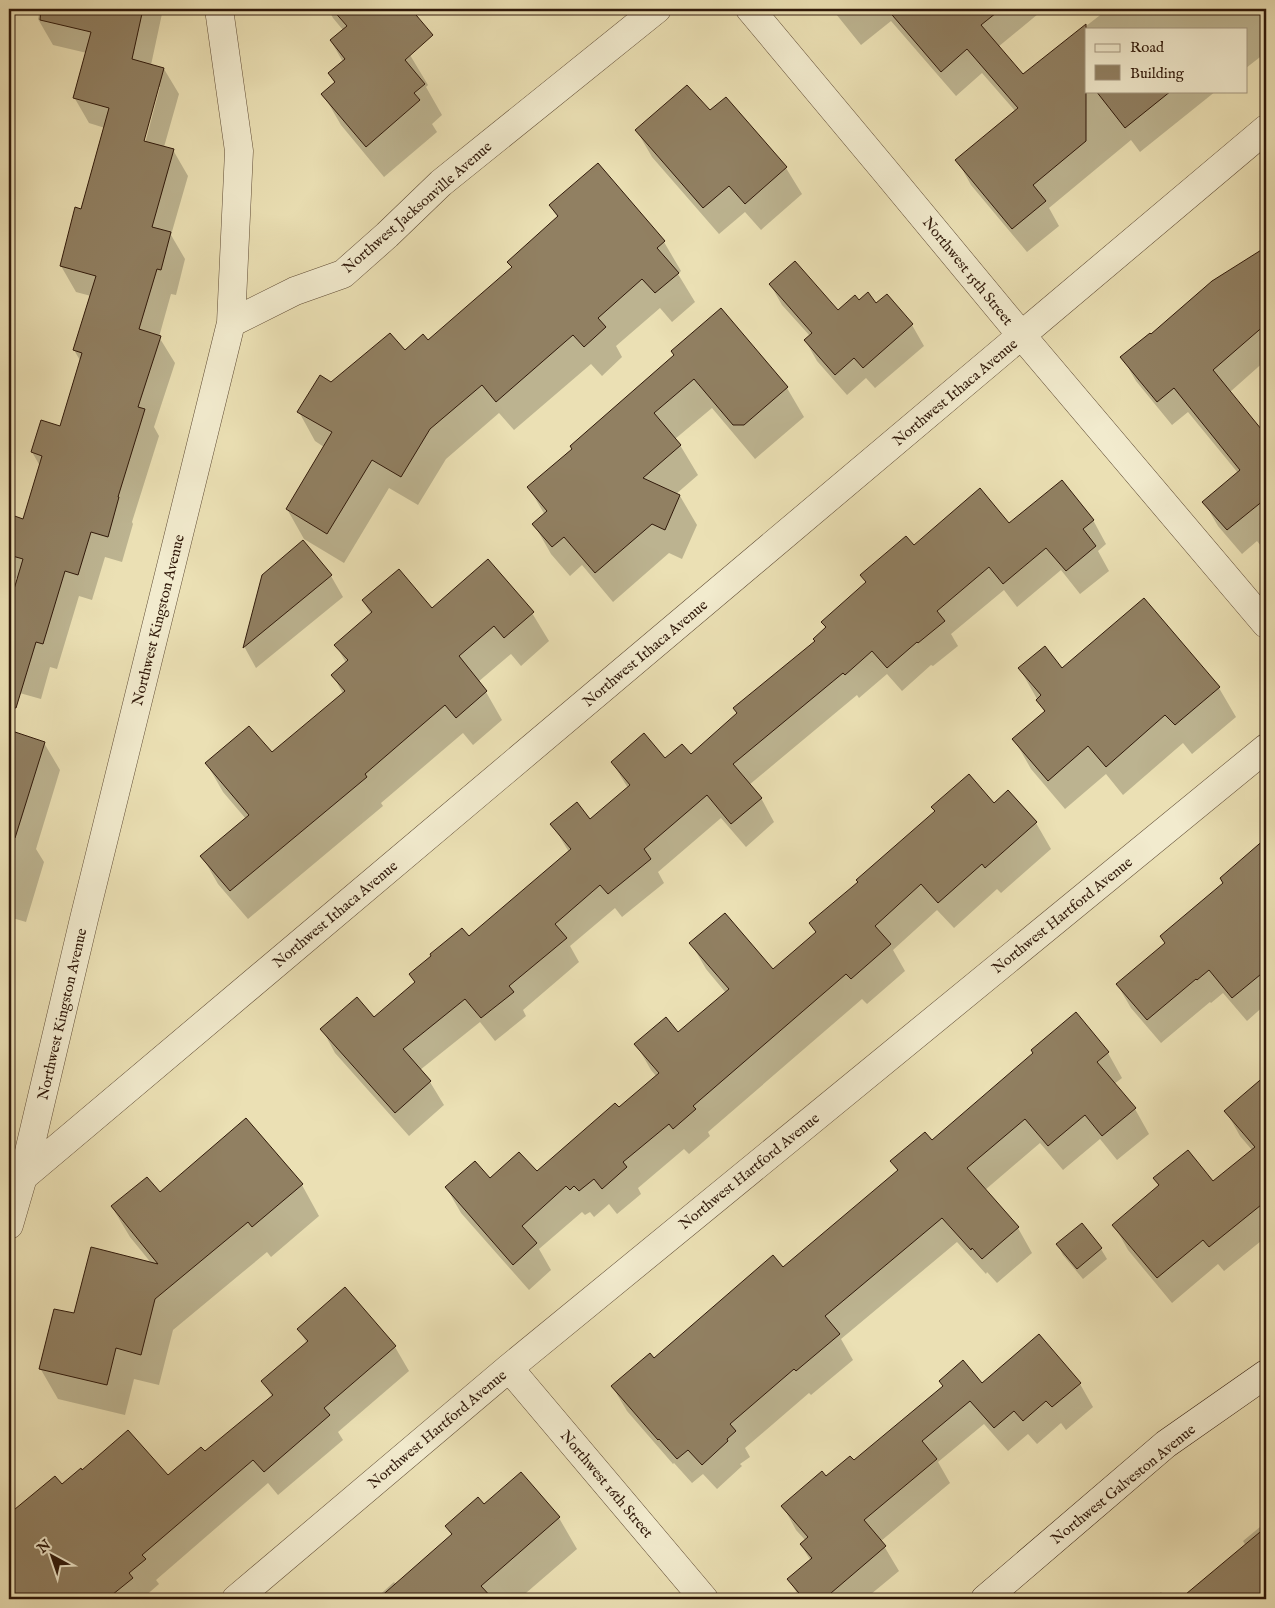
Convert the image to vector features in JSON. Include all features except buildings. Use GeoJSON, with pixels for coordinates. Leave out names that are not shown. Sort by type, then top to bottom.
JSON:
{"type":"FeatureCollection","features":[{"type":"Feature","properties":{"kind":"street","name":"Northwest Kingston Avenue"},"geometry":{"type":"LineString","coordinates":[[9,1224],[23,1177],[84,919],[231,323],[239,151],[219,9]]}},
{"type":"Feature","properties":{"kind":"street","name":"Northwest Jacksonville Avenue"},"geometry":{"type":"LineString","coordinates":[[231,323],[295,291],[343,274],[387,235],[440,183],[657,9]]}},
{"type":"Feature","properties":{"kind":"street","name":"Northwest 15th Street"},"geometry":{"type":"LineString","coordinates":[[750,9],[1022,336],[1266,624]]}},
{"type":"Feature","properties":{"kind":"street","name":"Northwest Ithaca Avenue"},"geometry":{"type":"LineString","coordinates":[[23,1177],[1266,129]]}},
{"type":"Feature","properties":{"kind":"street","name":"Northwest Hartford Avenue"},"geometry":{"type":"LineString","coordinates":[[236,1599],[509,1368],[1266,748]]}},
{"type":"Feature","properties":{"kind":"street","name":"Northwest 16th Street"},"geometry":{"type":"LineString","coordinates":[[509,1368],[704,1599]]}},
{"type":"Feature","properties":{"kind":"street","name":"Northwest Galveston Avenue"},"geometry":{"type":"LineString","coordinates":[[985,1599],[1166,1444],[1266,1374]]}}]}
